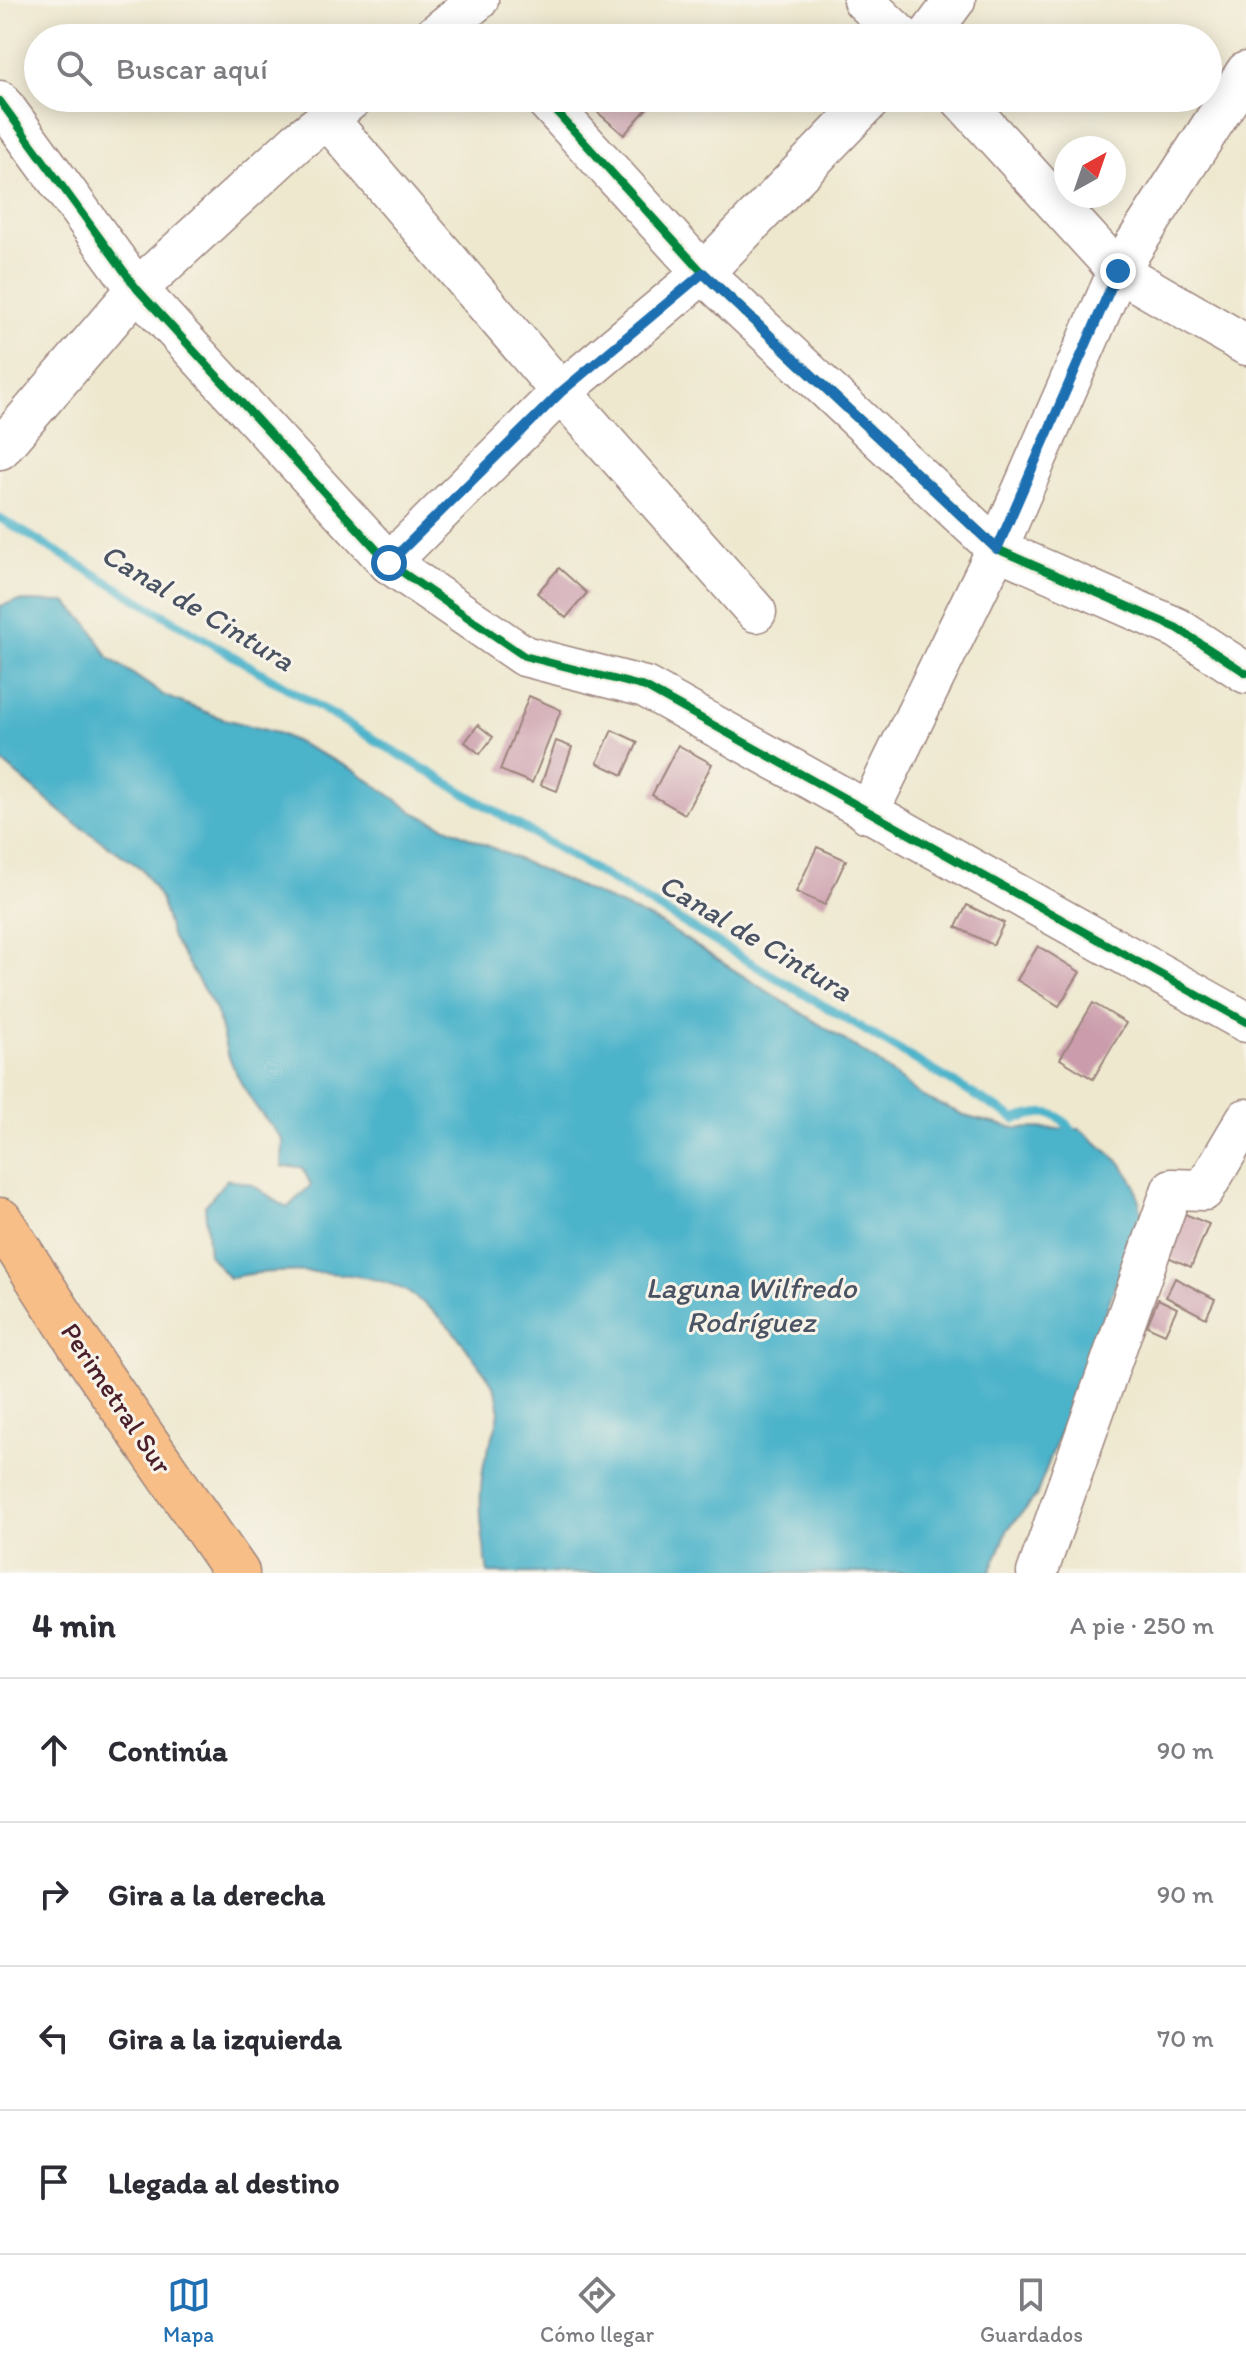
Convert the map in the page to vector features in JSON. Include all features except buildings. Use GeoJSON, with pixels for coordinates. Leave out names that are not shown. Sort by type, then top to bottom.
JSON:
{"type":"FeatureCollection","features":[{"type":"Feature","properties":{"kind":"main road","name":"Perimetral Sur"},"geometry":{"type":"LineString","coordinates":[[0,1220],[95,1368],[237,1573]]}},
{"type":"Feature","properties":{"kind":"street"},"geometry":{"type":"LineString","coordinates":[[863,0],[888,24]]}},
{"type":"Feature","properties":{"kind":"street"},"geometry":{"type":"LineString","coordinates":[[937,24],[955,0]]}},
{"type":"Feature","properties":{"kind":"street"},"geometry":{"type":"LineString","coordinates":[[453,24],[472,12]]}},
{"type":"Feature","properties":{"kind":"street"},"geometry":{"type":"LineString","coordinates":[[1222,109],[1246,72]]}},
{"type":"Feature","properties":{"kind":"street"},"geometry":{"type":"LineString","coordinates":[[0,101],[137,289],[389,563],[524,656],[645,687],[1246,1022]]}},
{"type":"Feature","properties":{"kind":"street"},"geometry":{"type":"LineString","coordinates":[[0,449],[137,289],[297,142],[335,112]]}},
{"type":"Feature","properties":{"kind":"street"},"geometry":{"type":"LineString","coordinates":[[343,112],[561,392],[756,612]]}},
{"type":"Feature","properties":{"kind":"street"},"geometry":{"type":"LineString","coordinates":[[557,112],[703,273],[997,549],[1177,628],[1246,673]]}},
{"type":"Feature","properties":{"kind":"street"},"geometry":{"type":"LineString","coordinates":[[389,563],[561,392],[703,273],[858,112]]}},
{"type":"Feature","properties":{"kind":"street"},"geometry":{"type":"LineString","coordinates":[[973,112],[1118,271],[1246,345]]}},
{"type":"Feature","properties":{"kind":"street"},"geometry":{"type":"LineString","coordinates":[[868,813],[997,549],[1118,271],[1220,112]]}},
{"type":"Feature","properties":{"kind":"street"},"geometry":{"type":"LineString","coordinates":[[1037,1573],[1172,1189],[1204,1190],[1246,1119]]}},
{"type":"Feature","properties":{"kind":"water","name":"Laguna Wilfredo Rodríguez"},"geometry":{"type":"Polygon","coordinates":[[[16,601],[66,602],[89,625],[108,657],[165,696],[221,718],[280,734],[356,771],[415,813],[660,923],[871,1057],[923,1097],[971,1118],[1015,1128],[1080,1129],[1121,1163],[1135,1185],[1142,1214],[1036,1496],[1008,1529],[990,1573],[488,1573],[482,1532],[481,1491],[485,1457],[495,1431],[499,1403],[491,1382],[452,1330],[419,1300],[393,1285],[321,1272],[269,1272],[229,1278],[209,1255],[205,1206],[227,1179],[251,1184],[287,1208],[311,1185],[302,1167],[282,1167],[283,1140],[255,1106],[240,1081],[227,1053],[216,1010],[172,938],[160,898],[142,869],[72,821],[0,760],[0,606],[16,601]]]}},
{"type":"Feature","properties":{"kind":"waterway","name":"Canal de Cintura"},"geometry":{"type":"LineString","coordinates":[[0,518],[1015,1119],[1043,1113],[1057,1116],[1076,1137]]}},
{"type":"Feature","properties":{"kind":"cycle path"},"geometry":{"type":"LineString","coordinates":[[0,101],[137,289],[389,563],[524,656],[645,687],[1246,1022]]}},
{"type":"Feature","properties":{"kind":"cycle path"},"geometry":{"type":"LineString","coordinates":[[557,112],[703,273],[997,549],[1177,628],[1246,673]]}},
{"type":"Feature","properties":{"kind":"route"},"geometry":{"type":"LineString","coordinates":[[389,563],[561,392],[703,273],[997,549],[1118,271]]}}]}
